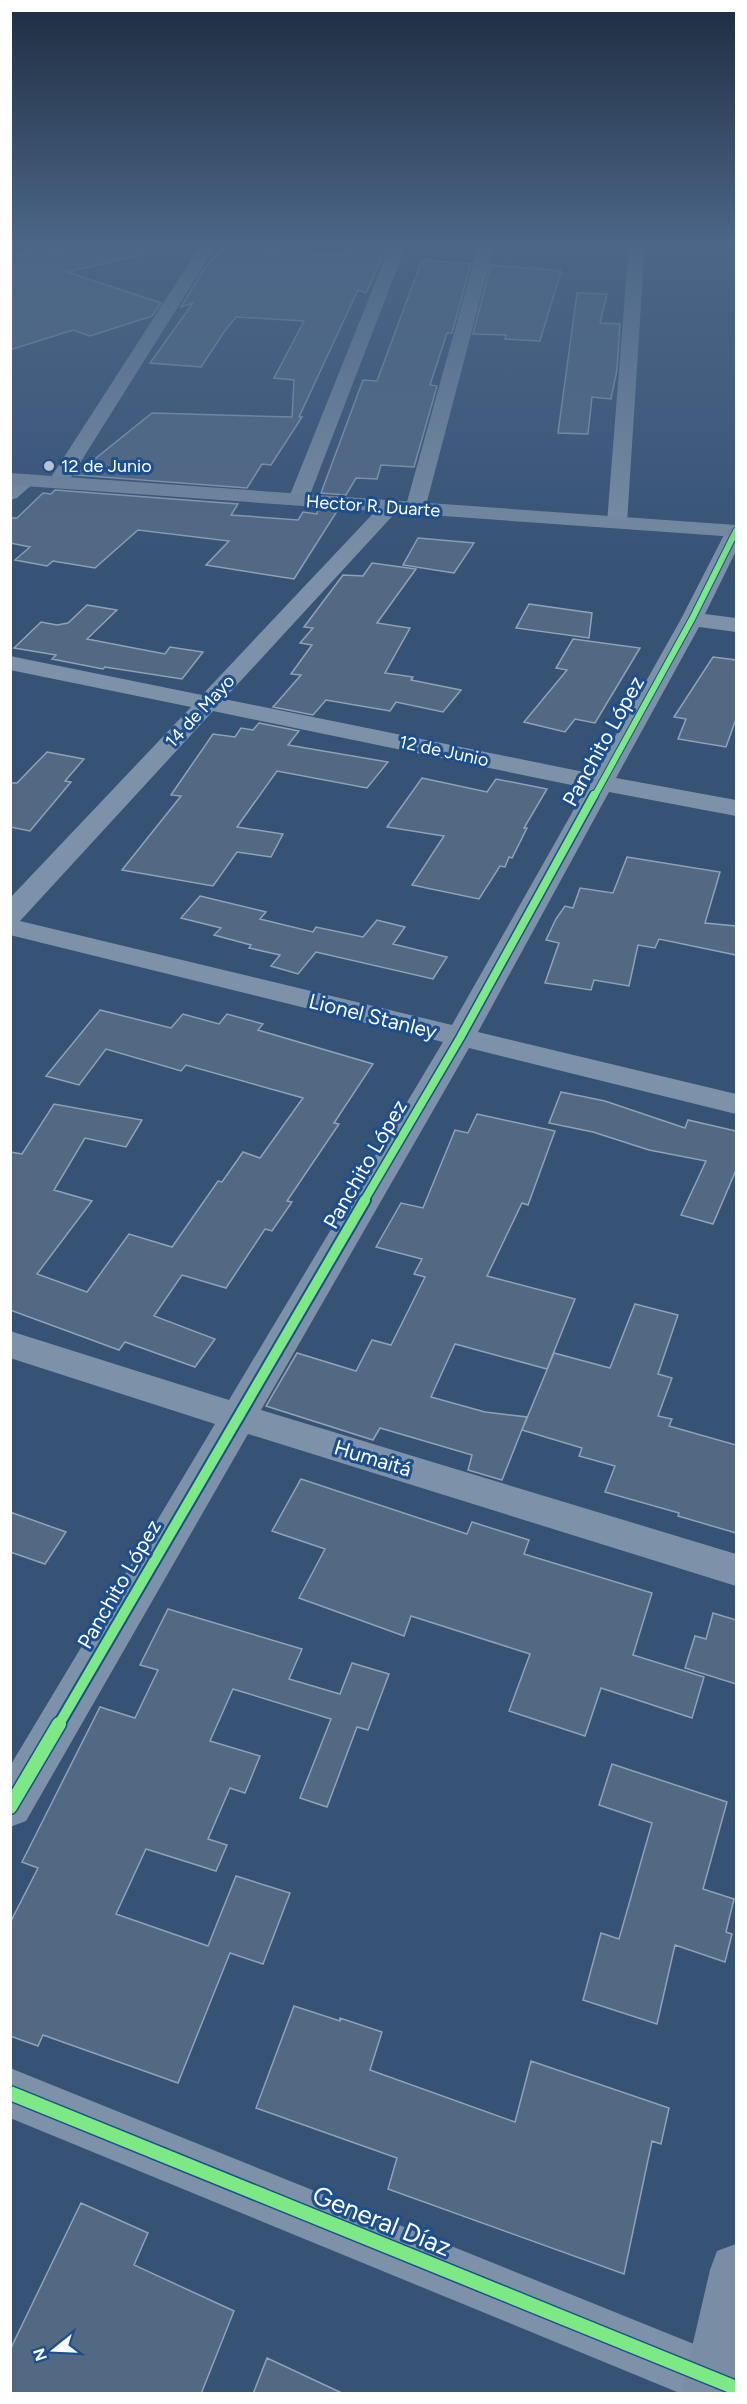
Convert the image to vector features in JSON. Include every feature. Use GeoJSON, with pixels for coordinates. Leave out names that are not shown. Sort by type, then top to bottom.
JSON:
{"type":"FeatureCollection","features":[{"type":"Feature","properties":{"kind":"street"},"geometry":{"type":"LineString","coordinates":[[58,482],[139,355]]}},
{"type":"Feature","properties":{"kind":"street"},"geometry":{"type":"LineString","coordinates":[[298,500],[355,355]]}},
{"type":"Feature","properties":{"kind":"street"},"geometry":{"type":"LineString","coordinates":[[415,509],[457,355]]}},
{"type":"Feature","properties":{"kind":"street"},"geometry":{"type":"LineString","coordinates":[[617,523],[629,355]]}},
{"type":"Feature","properties":{"kind":"street"},"geometry":{"type":"LineString","coordinates":[[10,494],[19,479]]}},
{"type":"Feature","properties":{"kind":"street","name":"Hector R. Duarte"},"geometry":{"type":"LineString","coordinates":[[19,479],[736,531]]}},
{"type":"Feature","properties":{"kind":"street","name":"14 de Mayo"},"geometry":{"type":"LineString","coordinates":[[10,915],[390,507]]}},
{"type":"Feature","properties":{"kind":"street","name":"Panchito López"},"geometry":{"type":"LineString","coordinates":[[10,1808],[460,1038],[692,619],[736,531]]}},
{"type":"Feature","properties":{"kind":"street"},"geometry":{"type":"LineString","coordinates":[[692,619],[736,625]]}},
{"type":"Feature","properties":{"kind":"street","name":"12 de Junio"},"geometry":{"type":"LineString","coordinates":[[10,663],[600,783],[736,808]]}},
{"type":"Feature","properties":{"kind":"street","name":"Lionel Stanley"},"geometry":{"type":"LineString","coordinates":[[10,927],[736,1104]]}},
{"type":"Feature","properties":{"kind":"street","name":"Humaitá"},"geometry":{"type":"LineString","coordinates":[[10,1344],[237,1417],[736,1570]]}},
{"type":"Feature","properties":{"kind":"street","name":"General Díaz"},"geometry":{"type":"LineString","coordinates":[[10,2094],[719,2386]]}},
{"type":"Feature","properties":{"kind":"street"},"geometry":{"type":"LineString","coordinates":[[719,2386],[736,2270]]}},
{"type":"Feature","properties":{"kind":"building"},"geometry":{"type":"Polygon","coordinates":[[[156,355],[209,355],[201,367],[150,363],[156,355]]]}},
{"type":"Feature","properties":{"kind":"building"},"geometry":{"type":"Polygon","coordinates":[[[286,355],[328,355],[299,417],[302,417],[271,465],[262,464],[247,488],[75,475],[152,413],[292,417],[294,380],[274,378],[286,355]]]}},
{"type":"Feature","properties":{"kind":"building"},"geometry":{"type":"Polygon","coordinates":[[[387,355],[440,355],[430,385],[437,386],[414,467],[381,465],[377,479],[356,478],[346,495],[321,493],[363,380],[377,381],[387,355]]]}},
{"type":"Feature","properties":{"kind":"building"},"geometry":{"type":"Polygon","coordinates":[[[569,355],[618,355],[611,399],[592,397],[588,434],[558,433],[569,355]]]}},
{"type":"Feature","properties":{"kind":"building"},"geometry":{"type":"Polygon","coordinates":[[[55,490],[238,504],[231,515],[298,520],[303,512],[317,514],[318,509],[337,511],[294,579],[206,565],[229,541],[138,530],[95,568],[53,561],[47,566],[15,560],[30,547],[10,543],[10,518],[17,518],[43,493],[51,494],[55,490]]]}},
{"type":"Feature","properties":{"kind":"building"},"geometry":{"type":"Polygon","coordinates":[[[418,538],[474,543],[454,573],[403,565],[418,538]]]}},
{"type":"Feature","properties":{"kind":"building"},"geometry":{"type":"Polygon","coordinates":[[[372,563],[416,569],[377,623],[410,628],[385,673],[413,677],[411,680],[461,690],[443,712],[396,702],[390,711],[326,700],[313,715],[273,707],[301,675],[291,674],[312,645],[300,643],[313,628],[304,627],[343,575],[363,576],[372,563]]]}},
{"type":"Feature","properties":{"kind":"building"},"geometry":{"type":"Polygon","coordinates":[[[529,604],[592,613],[589,638],[516,628],[529,604]]]}},
{"type":"Feature","properties":{"kind":"building"},"geometry":{"type":"Polygon","coordinates":[[[87,605],[117,610],[87,639],[165,654],[170,647],[203,652],[182,679],[105,667],[103,669],[52,659],[56,655],[14,648],[41,622],[57,625],[68,623],[87,605]]]}},
{"type":"Feature","properties":{"kind":"building"},"geometry":{"type":"Polygon","coordinates":[[[573,639],[640,648],[595,723],[575,719],[565,732],[524,722],[567,670],[556,668],[573,639]]]}},
{"type":"Feature","properties":{"kind":"building"},"geometry":{"type":"Polygon","coordinates":[[[713,657],[736,660],[736,719],[726,747],[678,739],[686,719],[674,717],[713,657]]]}},
{"type":"Feature","properties":{"kind":"building"},"geometry":{"type":"Polygon","coordinates":[[[259,723],[299,731],[288,745],[388,762],[367,788],[277,771],[237,827],[283,834],[271,857],[237,852],[213,886],[122,870],[181,796],[171,795],[213,734],[235,737],[241,728],[253,730],[259,723]]]}},
{"type":"Feature","properties":{"kind":"building"},"geometry":{"type":"Polygon","coordinates":[[[47,752],[84,759],[65,781],[71,782],[30,831],[10,827],[10,783],[17,783],[47,752]]]}},
{"type":"Feature","properties":{"kind":"building"},"geometry":{"type":"Polygon","coordinates":[[[422,778],[487,792],[496,779],[547,789],[524,828],[527,828],[512,858],[509,857],[505,867],[500,866],[479,899],[412,885],[444,836],[387,827],[422,778]]]}},
{"type":"Feature","properties":{"kind":"building"},"geometry":{"type":"Polygon","coordinates":[[[627,857],[720,872],[705,923],[736,926],[736,955],[659,939],[655,948],[638,945],[629,986],[594,980],[591,990],[545,983],[559,943],[546,940],[556,919],[565,906],[573,908],[580,888],[613,893],[627,857]]]}},
{"type":"Feature","properties":{"kind":"building"},"geometry":{"type":"Polygon","coordinates":[[[200,896],[266,912],[260,919],[313,932],[316,927],[363,937],[377,920],[405,927],[393,944],[447,957],[433,979],[316,952],[298,974],[271,966],[280,955],[249,948],[251,945],[214,935],[221,928],[181,918],[200,896]]]}},
{"type":"Feature","properties":{"kind":"building"},"geometry":{"type":"Polygon","coordinates":[[[100,1010],[171,1028],[183,1014],[219,1024],[227,1014],[263,1024],[258,1030],[373,1064],[334,1123],[339,1124],[287,1201],[292,1202],[272,1231],[265,1229],[226,1288],[182,1275],[154,1316],[215,1339],[195,1367],[125,1342],[119,1350],[10,1310],[10,1152],[22,1154],[54,1104],[142,1120],[126,1147],[85,1138],[54,1190],[92,1201],[37,1274],[87,1292],[129,1234],[172,1247],[218,1181],[222,1182],[243,1152],[260,1158],[303,1098],[186,1065],[181,1071],[106,1049],[79,1085],[46,1076],[100,1010]]]}},
{"type":"Feature","properties":{"kind":"building"},"geometry":{"type":"Polygon","coordinates":[[[561,1092],[605,1101],[685,1128],[688,1120],[736,1131],[736,1170],[713,1224],[681,1215],[706,1161],[649,1150],[593,1132],[549,1123],[561,1092]]]}},
{"type":"Feature","properties":{"kind":"building"},"geometry":{"type":"Polygon","coordinates":[[[477,1114],[555,1131],[528,1205],[522,1203],[487,1276],[575,1299],[547,1369],[455,1344],[431,1397],[485,1412],[527,1417],[502,1480],[468,1470],[472,1455],[380,1428],[373,1440],[266,1406],[297,1353],[356,1371],[372,1340],[391,1345],[425,1277],[414,1274],[422,1259],[376,1247],[401,1203],[423,1208],[455,1130],[468,1133],[477,1114]]]}},
{"type":"Feature","properties":{"kind":"building"},"geometry":{"type":"Polygon","coordinates":[[[635,1304],[678,1315],[658,1374],[672,1378],[658,1416],[672,1419],[669,1426],[736,1445],[736,1533],[678,1516],[679,1513],[605,1492],[615,1466],[579,1456],[582,1448],[522,1430],[554,1353],[610,1368],[635,1304]]]}},
{"type":"Feature","properties":{"kind":"building"},"geometry":{"type":"Polygon","coordinates":[[[301,1479],[467,1534],[472,1522],[529,1540],[524,1554],[652,1593],[633,1655],[704,1677],[692,1718],[601,1688],[585,1736],[509,1711],[530,1654],[411,1616],[404,1636],[299,1598],[325,1549],[272,1531],[301,1479]]]}},
{"type":"Feature","properties":{"kind":"building"},"geometry":{"type":"Polygon","coordinates":[[[10,1512],[66,1532],[45,1564],[10,1552],[10,1512]]]}},
{"type":"Feature","properties":{"kind":"building"},"geometry":{"type":"Polygon","coordinates":[[[168,1609],[302,1649],[289,1679],[340,1694],[352,1663],[389,1674],[368,1730],[357,1727],[327,1807],[300,1798],[331,1719],[233,1689],[210,1741],[260,1756],[245,1793],[230,1788],[208,1839],[227,1845],[216,1871],[146,1849],[116,1914],[208,1946],[236,1876],[290,1893],[263,1964],[230,1953],[178,2083],[43,2035],[38,2046],[10,2036],[10,1923],[38,1868],[22,1862],[100,1707],[135,1718],[158,1670],[140,1665],[168,1609]]]}},
{"type":"Feature","properties":{"kind":"building"},"geometry":{"type":"Polygon","coordinates":[[[713,1613],[736,1620],[736,1684],[685,1668],[695,1636],[706,1639],[713,1613]]]}},
{"type":"Feature","properties":{"kind":"building"},"geometry":{"type":"Polygon","coordinates":[[[612,1764],[727,1802],[703,1889],[734,1899],[726,1932],[732,1934],[725,1962],[675,1945],[657,2024],[583,2000],[601,1933],[619,1939],[652,1823],[599,1805],[612,1764]]]}},
{"type":"Feature","properties":{"kind":"building"},"geometry":{"type":"Polygon","coordinates":[[[294,2006],[382,2032],[370,2070],[515,2122],[531,2061],[669,2108],[661,2144],[652,2141],[624,2274],[388,2189],[397,2158],[256,2108],[294,2006]]]}},
{"type":"Feature","properties":{"kind":"building"},"geometry":{"type":"Polygon","coordinates":[[[81,2203],[148,2233],[134,2265],[234,2311],[201,2394],[10,2394],[10,2350],[81,2203]]]}},
{"type":"Feature","properties":{"kind":"building"},"geometry":{"type":"Polygon","coordinates":[[[267,2358],[344,2394],[253,2394],[267,2358]]]}},
{"type":"Feature","properties":{"kind":"cycle path"},"geometry":{"type":"LineString","coordinates":[[10,1807],[460,1038],[692,619],[736,531]]}},
{"type":"Feature","properties":{"kind":"cycle path"},"geometry":{"type":"LineString","coordinates":[[10,2093],[736,2388]]}},
{"type":"Feature","properties":{"kind":"place","name":"12 de Junio"},"geometry":{"type":"Point","coordinates":[49,466]}}]}
